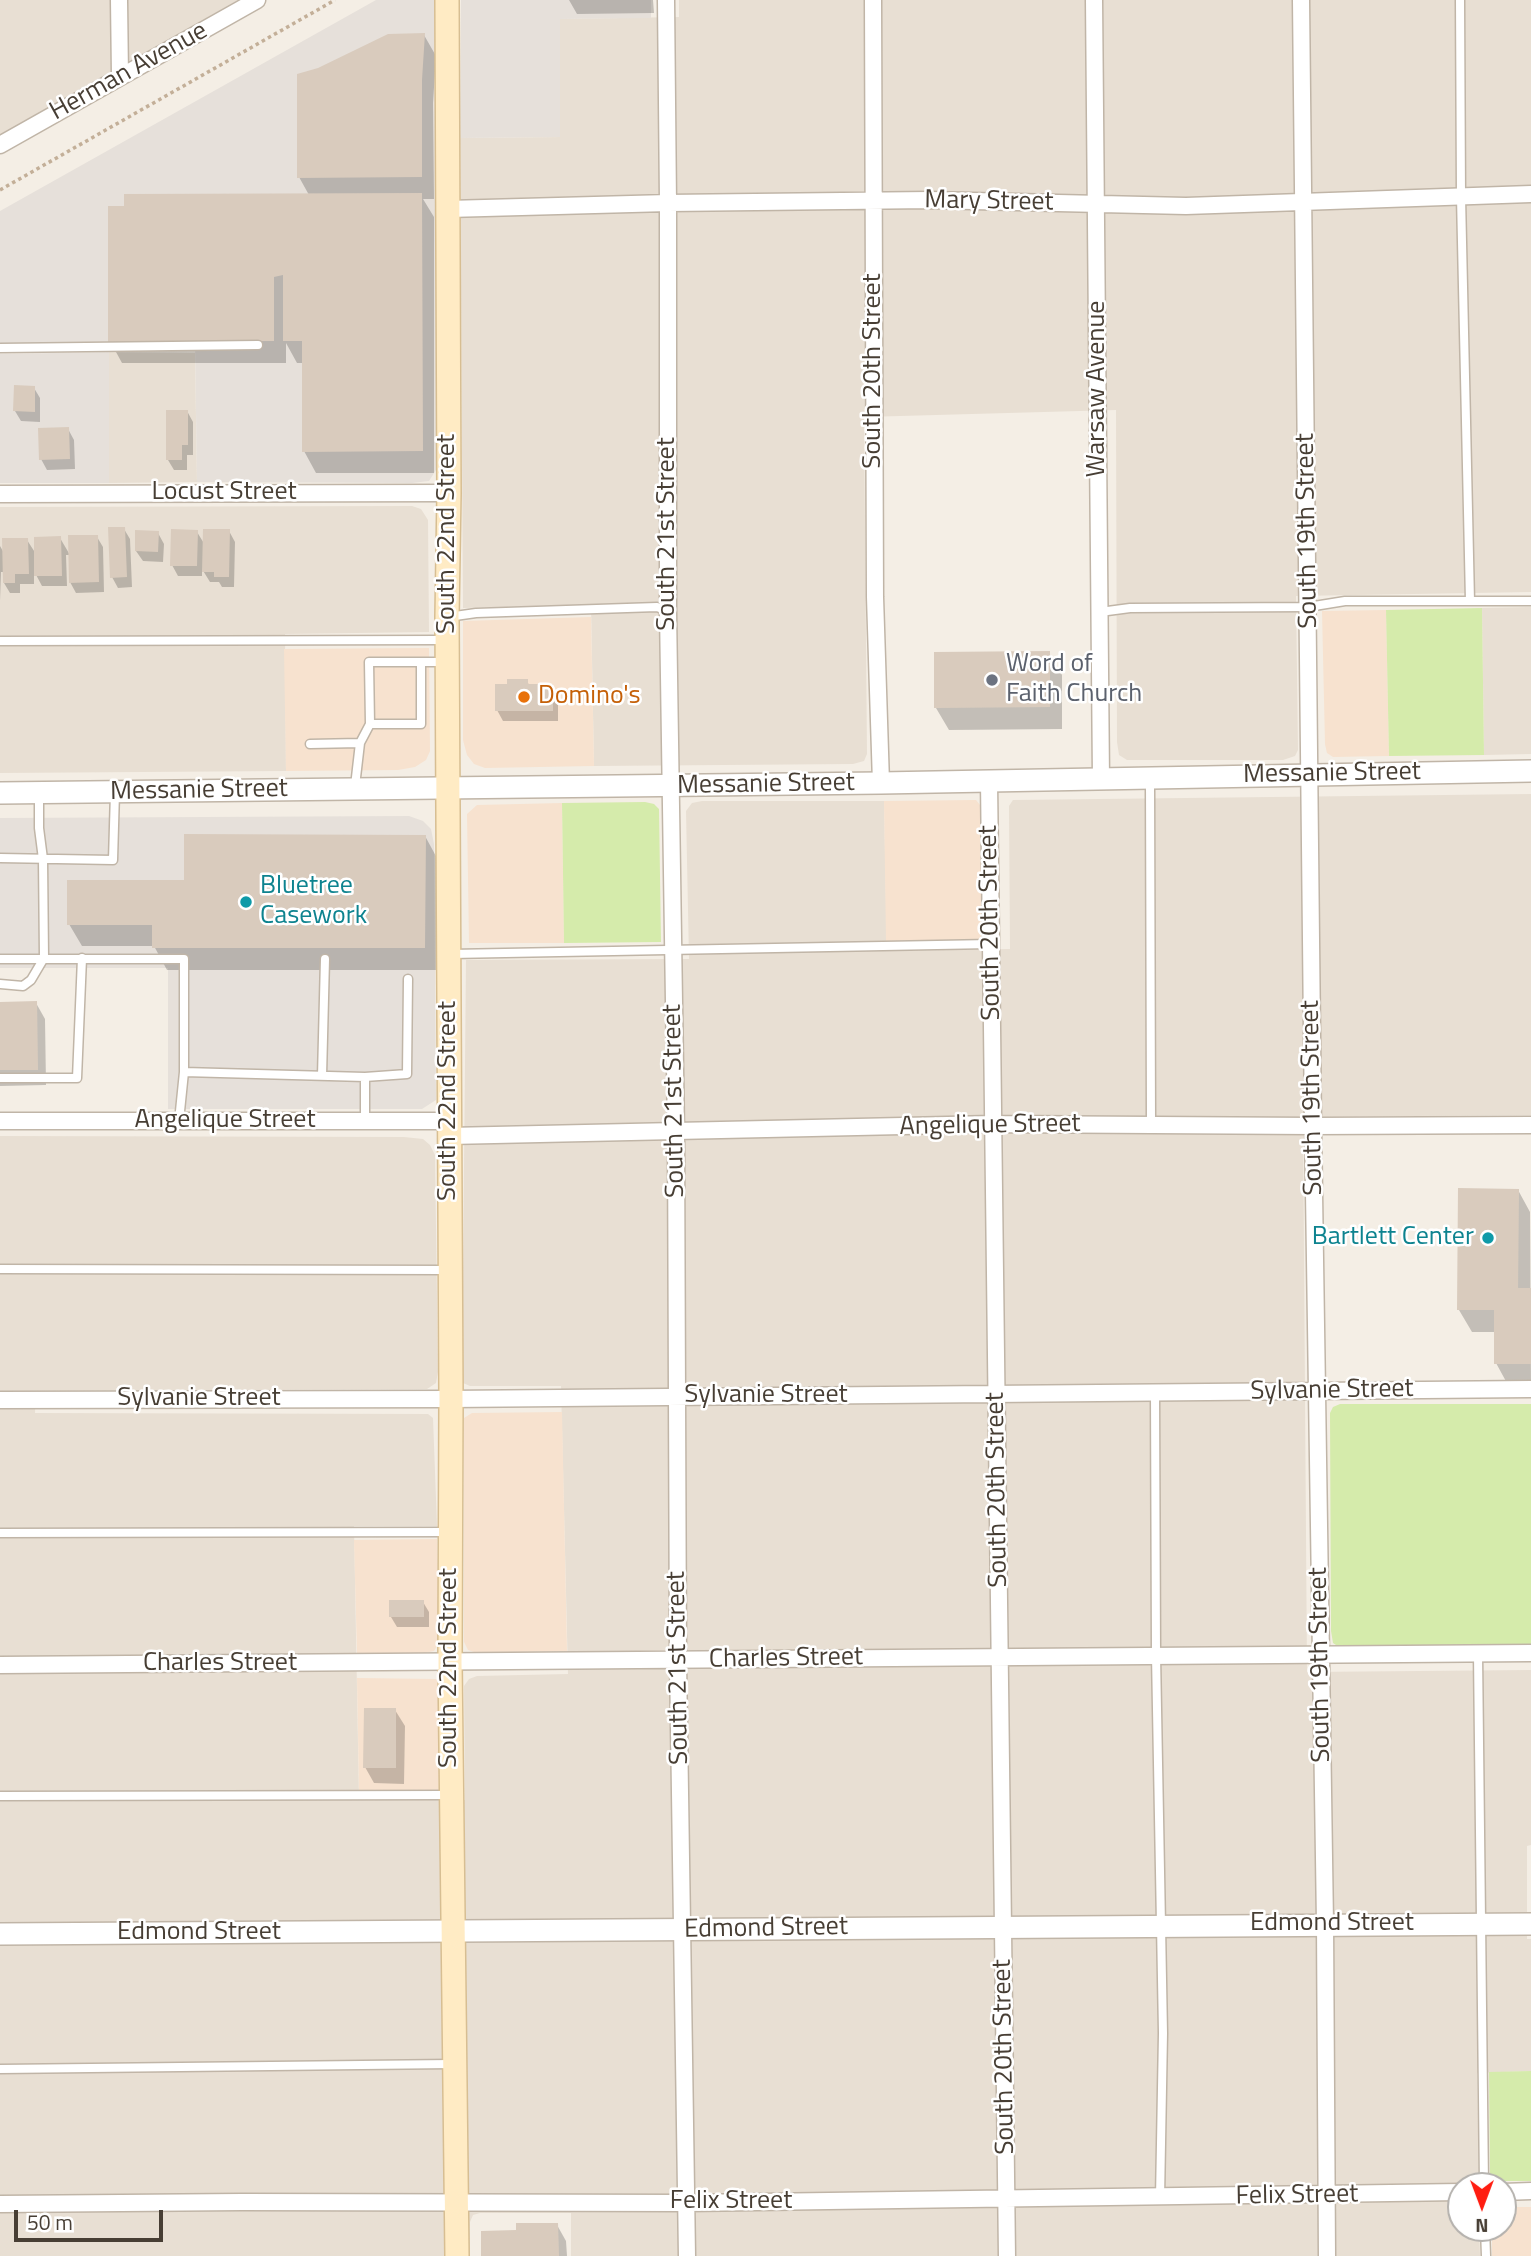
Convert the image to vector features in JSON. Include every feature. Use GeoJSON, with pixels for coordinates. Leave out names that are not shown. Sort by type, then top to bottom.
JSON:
{"type":"FeatureCollection","features":[{"type":"Feature","properties":{"kind":"main road","name":"South 22nd Street"},"geometry":{"type":"LineString","coordinates":[[447,0],[451,1399],[449,1532],[457,2256]]}},
{"type":"Feature","properties":{"kind":"street"},"geometry":{"type":"LineString","coordinates":[[119,0],[120,76]]}},
{"type":"Feature","properties":{"kind":"street","name":"Herman Avenue"},"geometry":{"type":"LineString","coordinates":[[0,145],[257,0]]}},
{"type":"Feature","properties":{"kind":"street","name":"South 21st Street"},"geometry":{"type":"LineString","coordinates":[[666,0],[668,611],[676,1132],[678,1660],[687,2256]]}},
{"type":"Feature","properties":{"kind":"street","name":"South 20th Street"},"geometry":{"type":"LineString","coordinates":[[873,0],[875,597],[881,783]]}},
{"type":"Feature","properties":{"kind":"street","name":"Warsaw Avenue"},"geometry":{"type":"LineString","coordinates":[[1094,0],[1101,779]]}},
{"type":"Feature","properties":{"kind":"street","name":"South 19th Street"},"geometry":{"type":"LineString","coordinates":[[1301,0],[1327,2256]]}},
{"type":"Feature","properties":{"kind":"street","name":"Mary Street"},"geometry":{"type":"LineString","coordinates":[[448,209],[930,200],[1186,206],[1531,194]]}},
{"type":"Feature","properties":{"kind":"street","name":"Locust Street"},"geometry":{"type":"LineString","coordinates":[[0,494],[449,493]]}},
{"type":"Feature","properties":{"kind":"street","name":"Messanie Street"},"geometry":{"type":"LineString","coordinates":[[0,793],[881,783],[1531,771]]}},
{"type":"Feature","properties":{"kind":"street","name":"South 20th Street"},"geometry":{"type":"LineString","coordinates":[[989,781],[1007,2256]]}},
{"type":"Feature","properties":{"kind":"street","name":"Angelique Street"},"geometry":{"type":"LineString","coordinates":[[0,1121],[365,1121],[449,1129],[676,1132],[993,1124],[1531,1125]]}},
{"type":"Feature","properties":{"kind":"street","name":"Sylvanie Street"},"geometry":{"type":"LineString","coordinates":[[0,1400],[451,1399],[1531,1389]]}},
{"type":"Feature","properties":{"kind":"street","name":"Charles Street"},"geometry":{"type":"LineString","coordinates":[[0,1665],[1531,1653]]}},
{"type":"Feature","properties":{"kind":"street","name":"Edmond Street"},"geometry":{"type":"LineString","coordinates":[[0,1934],[1531,1924]]}},
{"type":"Feature","properties":{"kind":"street","name":"Felix Street"},"geometry":{"type":"LineString","coordinates":[[0,2204],[688,2203],[1447,2192]]}},
{"type":"Feature","properties":{"kind":"lane"},"geometry":{"type":"LineString","coordinates":[[1460,0],[1461,197],[1471,601]]}},
{"type":"Feature","properties":{"kind":"lane"},"geometry":{"type":"LineString","coordinates":[[0,348],[258,345]]}},
{"type":"Feature","properties":{"kind":"lane"},"geometry":{"type":"LineString","coordinates":[[1100,612],[1130,608],[1308,607],[1345,601],[1531,601]]}},
{"type":"Feature","properties":{"kind":"lane"},"geometry":{"type":"LineString","coordinates":[[447,617],[476,613],[657,607],[668,611]]}},
{"type":"Feature","properties":{"kind":"lane"},"geometry":{"type":"LineString","coordinates":[[0,641],[418,639],[447,651]]}},
{"type":"Feature","properties":{"kind":"lane"},"geometry":{"type":"LineString","coordinates":[[354,789],[360,743],[370,724],[369,663],[421,662],[447,651]]}},
{"type":"Feature","properties":{"kind":"lane"},"geometry":{"type":"LineString","coordinates":[[370,724],[421,724],[421,662]]}},
{"type":"Feature","properties":{"kind":"lane"},"geometry":{"type":"LineString","coordinates":[[310,744],[360,743]]}},
{"type":"Feature","properties":{"kind":"lane"},"geometry":{"type":"LineString","coordinates":[[1150,778],[1152,1124]]}},
{"type":"Feature","properties":{"kind":"lane"},"geometry":{"type":"LineString","coordinates":[[0,858],[113,860],[115,792]]}},
{"type":"Feature","properties":{"kind":"lane"},"geometry":{"type":"LineString","coordinates":[[0,984],[23,986],[31,980],[44,958],[39,793]]}},
{"type":"Feature","properties":{"kind":"lane"},"geometry":{"type":"LineString","coordinates":[[448,954],[991,944]]}},
{"type":"Feature","properties":{"kind":"lane"},"geometry":{"type":"LineString","coordinates":[[0,1078],[77,1078],[82,958]]}},
{"type":"Feature","properties":{"kind":"lane"},"geometry":{"type":"LineString","coordinates":[[0,959],[184,959],[184,1072],[179,1121]]}},
{"type":"Feature","properties":{"kind":"lane"},"geometry":{"type":"LineString","coordinates":[[322,1076],[325,959]]}},
{"type":"Feature","properties":{"kind":"lane"},"geometry":{"type":"LineString","coordinates":[[184,1072],[365,1077],[407,1074],[408,979]]}},
{"type":"Feature","properties":{"kind":"lane"},"geometry":{"type":"LineString","coordinates":[[365,1077],[365,1121]]}},
{"type":"Feature","properties":{"kind":"lane"},"geometry":{"type":"LineString","coordinates":[[0,1269],[450,1270]]}},
{"type":"Feature","properties":{"kind":"lane"},"geometry":{"type":"LineString","coordinates":[[1155,1393],[1156,1656],[1163,2033],[1160,2198]]}},
{"type":"Feature","properties":{"kind":"lane"},"geometry":{"type":"LineString","coordinates":[[0,1534],[449,1532]]}},
{"type":"Feature","properties":{"kind":"lane"},"geometry":{"type":"LineString","coordinates":[[1478,1653],[1485,2172]]}},
{"type":"Feature","properties":{"kind":"lane"},"geometry":{"type":"LineString","coordinates":[[0,1796],[452,1795]]}},
{"type":"Feature","properties":{"kind":"lane"},"geometry":{"type":"LineString","coordinates":[[0,2069],[455,2064]]}},
{"type":"Feature","properties":{"kind":"path"},"geometry":{"type":"LineString","coordinates":[[0,190],[335,0]]}},
{"type":"Feature","properties":{"kind":"shaded area"},"geometry":{"type":"Polygon","coordinates":[[[0,0],[238,0],[0,135],[0,0]]]}},
{"type":"Feature","properties":{"kind":"shaded area"},"geometry":{"type":"Polygon","coordinates":[[[376,0],[438,0],[436,470],[429,481],[412,483],[197,482],[195,342],[0,344],[0,211],[376,0]]]}},
{"type":"Feature","properties":{"kind":"shaded area"},"geometry":{"type":"Polygon","coordinates":[[[461,0],[651,0],[651,18],[560,19],[560,137],[460,138],[461,0]]]}},
{"type":"Feature","properties":{"kind":"shaded area"},"geometry":{"type":"Polygon","coordinates":[[[679,0],[1531,0],[1531,592],[1296,596],[1298,750],[1295,756],[1283,760],[1127,760],[1119,755],[1117,742],[1116,410],[864,417],[867,754],[864,761],[853,764],[594,766],[591,605],[463,608],[460,138],[560,137],[560,19],[679,17],[679,0]]]}},
{"type":"Feature","properties":{"kind":"shaded area"},"geometry":{"type":"Polygon","coordinates":[[[109,352],[195,353],[197,482],[109,483],[109,352]]]}},
{"type":"Feature","properties":{"kind":"shaded area"},"geometry":{"type":"Polygon","coordinates":[[[109,352],[109,483],[0,483],[0,354],[109,352]]]}},
{"type":"Feature","properties":{"kind":"shaded area"},"geometry":{"type":"Polygon","coordinates":[[[412,506],[421,509],[428,520],[429,632],[285,634],[286,771],[0,773],[0,507],[412,506]]]}},
{"type":"Feature","properties":{"kind":"shaded area"},"geometry":{"type":"Polygon","coordinates":[[[1531,607],[1531,754],[1484,755],[1482,608],[1531,607]]]}},
{"type":"Feature","properties":{"kind":"shaded area"},"geometry":{"type":"Polygon","coordinates":[[[1386,610],[1389,756],[1333,757],[1327,753],[1325,744],[1322,611],[1386,610]]]}},
{"type":"Feature","properties":{"kind":"shaded area"},"geometry":{"type":"Polygon","coordinates":[[[591,617],[594,766],[485,768],[474,764],[467,755],[463,740],[463,621],[591,617]]]}},
{"type":"Feature","properties":{"kind":"shaded area"},"geometry":{"type":"Polygon","coordinates":[[[429,648],[430,751],[426,760],[415,767],[398,770],[286,771],[284,649],[429,648]]]}},
{"type":"Feature","properties":{"kind":"shaded area"},"geometry":{"type":"Polygon","coordinates":[[[1531,794],[1531,1115],[1303,1117],[1307,1672],[1531,1670],[1531,1845],[1527,1846],[1527,1939],[1531,1939],[1531,2071],[1477,2073],[1479,2172],[1447,2172],[1447,2242],[1480,2242],[1480,2256],[571,2256],[571,2213],[480,2213],[473,2215],[470,2222],[470,2256],[0,2256],[0,1136],[404,1137],[423,1139],[430,1145],[435,1155],[436,1383],[427,1389],[36,1391],[35,1413],[428,1414],[433,1418],[437,1526],[354,1526],[359,1799],[465,1800],[464,1686],[469,1679],[477,1676],[568,1674],[561,1386],[470,1386],[463,1383],[466,960],[689,959],[686,811],[692,803],[702,801],[884,801],[887,951],[1010,949],[1009,806],[1013,800],[1531,794]]]}},
{"type":"Feature","properties":{"kind":"shaded area"},"geometry":{"type":"Polygon","coordinates":[[[976,800],[980,805],[982,940],[886,941],[884,801],[976,800]]]}},
{"type":"Feature","properties":{"kind":"shaded area"},"geometry":{"type":"Polygon","coordinates":[[[562,803],[564,943],[469,943],[467,814],[477,805],[562,803]]]}},
{"type":"Feature","properties":{"kind":"shaded area"},"geometry":{"type":"Polygon","coordinates":[[[409,816],[423,821],[431,829],[434,844],[436,1100],[422,1109],[168,1109],[168,968],[0,968],[0,818],[409,816]]]}},
{"type":"Feature","properties":{"kind":"shaded area"},"geometry":{"type":"Polygon","coordinates":[[[562,1412],[567,1651],[477,1653],[468,1650],[464,1642],[464,1418],[472,1413],[562,1412]]]}},
{"type":"Feature","properties":{"kind":"shaded area"},"geometry":{"type":"Polygon","coordinates":[[[437,1539],[439,1643],[434,1651],[357,1653],[354,1540],[437,1539]]]}},
{"type":"Feature","properties":{"kind":"shaded area"},"geometry":{"type":"Polygon","coordinates":[[[357,1678],[436,1679],[439,1685],[439,1790],[359,1791],[357,1678]]]}},
{"type":"Feature","properties":{"kind":"shaded area"},"geometry":{"type":"Polygon","coordinates":[[[1517,2207],[1531,2207],[1531,2256],[1492,2256],[1492,2242],[1517,2242],[1517,2207]]]}},
{"type":"Feature","properties":{"kind":"green space"},"geometry":{"type":"Polygon","coordinates":[[[1482,608],[1484,755],[1389,756],[1386,610],[1482,608]]]}},
{"type":"Feature","properties":{"kind":"green space"},"geometry":{"type":"Polygon","coordinates":[[[562,803],[654,804],[659,809],[661,942],[564,943],[562,803]]]}},
{"type":"Feature","properties":{"kind":"green space"},"geometry":{"type":"Polygon","coordinates":[[[1340,1404],[1531,1404],[1531,1646],[1339,1647],[1333,1643],[1330,1413],[1333,1407],[1340,1404]]]}},
{"type":"Feature","properties":{"kind":"green space"},"geometry":{"type":"Polygon","coordinates":[[[1531,2071],[1531,2181],[1517,2181],[1517,2172],[1490,2172],[1489,2072],[1531,2071]]]}},
{"type":"Feature","properties":{"kind":"building"},"geometry":{"type":"Polygon","coordinates":[[[425,33],[422,177],[297,178],[297,74],[318,68],[388,34],[425,33]]]}},
{"type":"Feature","properties":{"kind":"building"},"geometry":{"type":"Polygon","coordinates":[[[422,193],[423,451],[302,452],[302,341],[283,341],[283,275],[274,277],[274,341],[108,342],[108,206],[124,206],[124,194],[422,193]]]}},
{"type":"Feature","properties":{"kind":"building"},"geometry":{"type":"Polygon","coordinates":[[[14,385],[35,386],[35,412],[13,411],[14,385]]]}},
{"type":"Feature","properties":{"kind":"building"},"geometry":{"type":"Polygon","coordinates":[[[166,410],[188,410],[188,445],[182,445],[182,460],[166,460],[166,410]]]}},
{"type":"Feature","properties":{"kind":"building"},"geometry":{"type":"Polygon","coordinates":[[[69,427],[70,459],[39,460],[38,428],[69,427]]]}},
{"type":"Feature","properties":{"kind":"building"},"geometry":{"type":"Polygon","coordinates":[[[108,527],[125,527],[127,577],[110,578],[108,527]]]}},
{"type":"Feature","properties":{"kind":"building"},"geometry":{"type":"Polygon","coordinates":[[[171,529],[198,530],[197,566],[170,566],[171,529]]]}},
{"type":"Feature","properties":{"kind":"building"},"geometry":{"type":"Polygon","coordinates":[[[203,529],[230,529],[229,577],[214,577],[214,572],[202,572],[203,529]]]}},
{"type":"Feature","properties":{"kind":"building"},"geometry":{"type":"Polygon","coordinates":[[[135,530],[159,531],[158,552],[135,551],[135,530]]]}},
{"type":"Feature","properties":{"kind":"building"},"geometry":{"type":"Polygon","coordinates":[[[68,535],[98,535],[99,582],[69,583],[68,535]]]}},
{"type":"Feature","properties":{"kind":"building"},"geometry":{"type":"Polygon","coordinates":[[[61,536],[62,576],[34,576],[34,537],[61,536]]]}},
{"type":"Feature","properties":{"kind":"building"},"geometry":{"type":"Polygon","coordinates":[[[2,538],[28,538],[29,574],[15,574],[15,583],[3,583],[2,538]]]}},
{"type":"Feature","properties":{"kind":"building","name":"Word of Faith Church"},"geometry":{"type":"Polygon","coordinates":[[[1050,651],[1050,707],[934,708],[934,652],[1050,651]]]}},
{"type":"Feature","properties":{"kind":"building","name":"Domino's"},"geometry":{"type":"Polygon","coordinates":[[[507,679],[528,679],[528,684],[553,684],[553,711],[495,711],[495,684],[507,684],[507,679]]]}},
{"type":"Feature","properties":{"kind":"building","name":"Bluetree Casework"},"geometry":{"type":"Polygon","coordinates":[[[184,834],[426,835],[425,948],[152,948],[152,925],[67,925],[67,880],[184,880],[184,834]]]}},
{"type":"Feature","properties":{"kind":"building"},"geometry":{"type":"Polygon","coordinates":[[[37,1001],[38,1070],[0,1070],[0,1002],[37,1001]]]}},
{"type":"Feature","properties":{"kind":"building","name":"Bartlett Center"},"geometry":{"type":"Polygon","coordinates":[[[1458,1188],[1519,1189],[1518,1288],[1531,1288],[1531,1364],[1494,1364],[1494,1310],[1457,1310],[1458,1188]]]}},
{"type":"Feature","properties":{"kind":"building"},"geometry":{"type":"Polygon","coordinates":[[[389,1600],[424,1600],[424,1617],[389,1617],[389,1600]]]}},
{"type":"Feature","properties":{"kind":"building"},"geometry":{"type":"Polygon","coordinates":[[[364,1708],[396,1708],[396,1768],[363,1768],[364,1708]]]}},
{"type":"Feature","properties":{"kind":"building"},"geometry":{"type":"Polygon","coordinates":[[[516,2223],[558,2223],[559,2256],[481,2256],[481,2231],[516,2230],[516,2223]]]}},
{"type":"Feature","properties":{"kind":"place","name":"Word of Faith Church"},"geometry":{"type":"Point","coordinates":[992,680]}},
{"type":"Feature","properties":{"kind":"place","name":"Domino's"},"geometry":{"type":"Point","coordinates":[524,697]}},
{"type":"Feature","properties":{"kind":"place","name":"Bluetree Casework"},"geometry":{"type":"Point","coordinates":[246,902]}},
{"type":"Feature","properties":{"kind":"place","name":"Bartlett Center"},"geometry":{"type":"Point","coordinates":[1488,1238]}}]}
